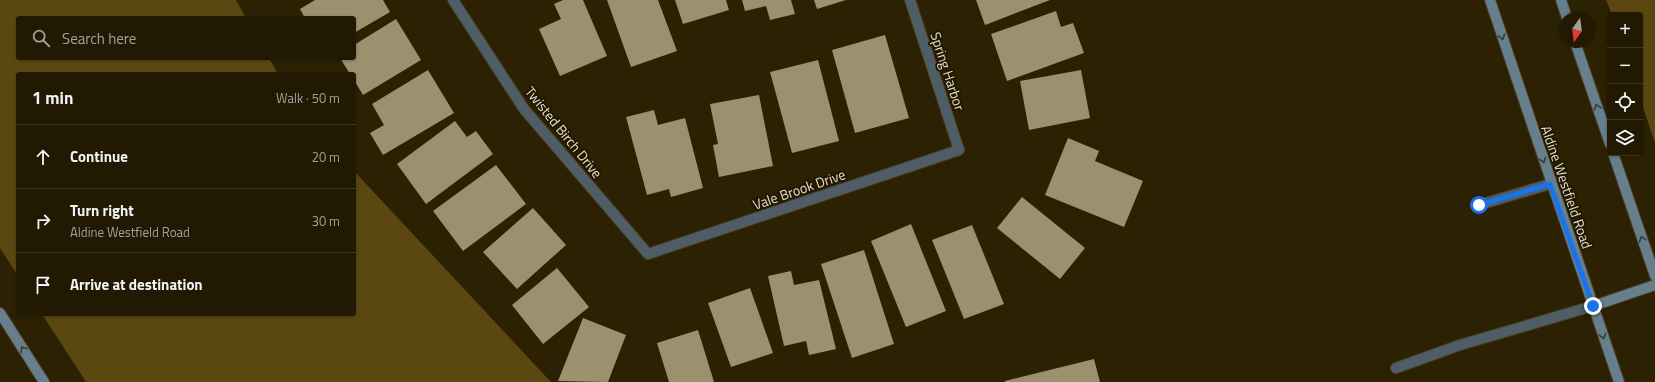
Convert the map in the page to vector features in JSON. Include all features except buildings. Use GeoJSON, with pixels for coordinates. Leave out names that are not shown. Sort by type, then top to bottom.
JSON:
{"type":"FeatureCollection","features":[{"type":"Feature","properties":{"kind":"main road","name":"Aldine Westfield Road"},"geometry":{"type":"LineString","coordinates":[[1490,0],[1550,184],[1619,382]]}},
{"type":"Feature","properties":{"kind":"main road"},"geometry":{"type":"LineString","coordinates":[[1561,0],[1565,12]]}},
{"type":"Feature","properties":{"kind":"main road"},"geometry":{"type":"LineString","coordinates":[[1577,48],[1607,135]]}},
{"type":"Feature","properties":{"kind":"main road"},"geometry":{"type":"LineString","coordinates":[[1614,156],[1655,276]]}},
{"type":"Feature","properties":{"kind":"main road"},"geometry":{"type":"LineString","coordinates":[[1593,306],[1655,285]]}},
{"type":"Feature","properties":{"kind":"main road"},"geometry":{"type":"LineString","coordinates":[[0,313],[44,382]]}},
{"type":"Feature","properties":{"kind":"street","name":"Twisted Birch Drive"},"geometry":{"type":"LineString","coordinates":[[453,0],[524,109],[648,254]]}},
{"type":"Feature","properties":{"kind":"street","name":"Spring Harbor"},"geometry":{"type":"LineString","coordinates":[[910,0],[959,150]]}},
{"type":"Feature","properties":{"kind":"street","name":"Vale Brook Drive"},"geometry":{"type":"LineString","coordinates":[[648,254],[959,150]]}},
{"type":"Feature","properties":{"kind":"street"},"geometry":{"type":"LineString","coordinates":[[1479,205],[1550,184]]}},
{"type":"Feature","properties":{"kind":"street"},"geometry":{"type":"LineString","coordinates":[[1396,368],[1460,345],[1593,306]]}},
{"type":"Feature","properties":{"kind":"shaded area"},"geometry":{"type":"Polygon","coordinates":[[[0,0],[236,0],[245,16],[16,16],[16,60],[270,60],[277,72],[16,72],[16,273],[0,248],[0,0]]]}},
{"type":"Feature","properties":{"kind":"shaded area"},"geometry":{"type":"Polygon","coordinates":[[[1606,0],[1655,0],[1655,143],[1643,107],[1643,12],[1611,12],[1606,0]]]}},
{"type":"Feature","properties":{"kind":"shaded area"},"geometry":{"type":"Polygon","coordinates":[[[356,173],[551,382],[86,382],[43,316],[356,316],[356,173]]]}},
{"type":"Feature","properties":{"kind":"route"},"geometry":{"type":"LineString","coordinates":[[1479,205],[1550,184],[1593,306]]}}]}
